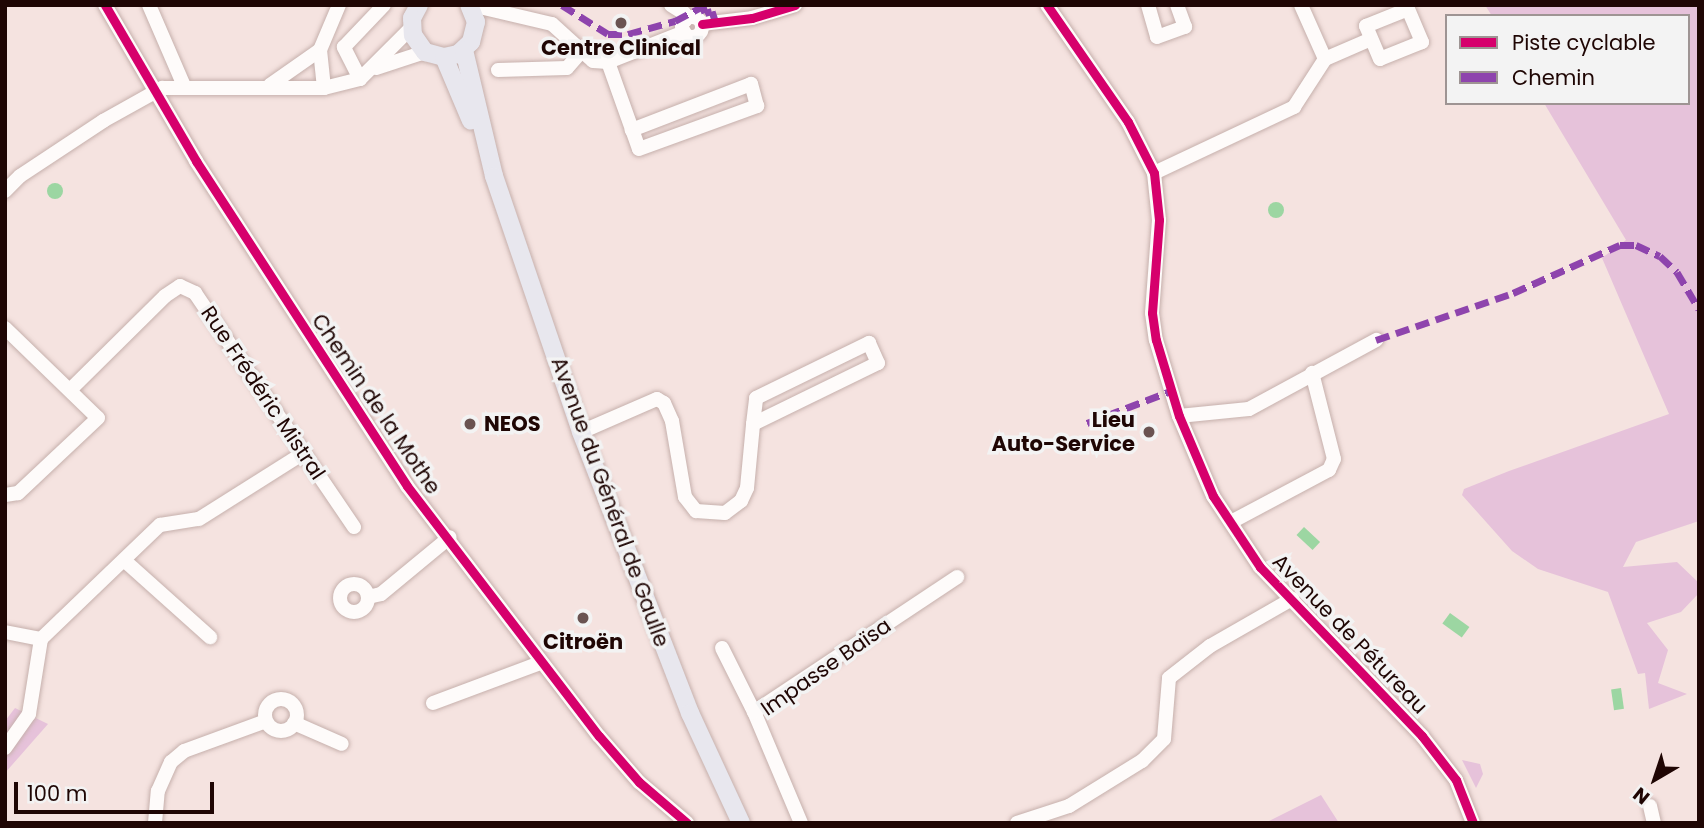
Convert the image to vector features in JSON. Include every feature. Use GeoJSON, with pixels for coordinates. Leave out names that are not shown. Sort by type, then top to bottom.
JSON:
{"type":"FeatureCollection","features":[{"type":"Feature","properties":{"kind":"main road"},"geometry":{"type":"LineString","coordinates":[[419,5],[411,27],[425,51],[444,57],[464,50],[475,32],[470,5]]}},
{"type":"Feature","properties":{"kind":"main road","name":"Avenue du Général de Gaulle"},"geometry":{"type":"LineString","coordinates":[[464,50],[494,176]]}},
{"type":"Feature","properties":{"kind":"main road","name":"Avenue du Général de Gaulle"},"geometry":{"type":"LineString","coordinates":[[444,57],[494,176],[581,432],[690,713],[741,823]]}},
{"type":"Feature","properties":{"kind":"street","name":"Chemin de la Mothe"},"geometry":{"type":"LineString","coordinates":[[105,5],[154,91],[339,385],[407,486],[450,537],[540,663],[639,782],[687,823]]}},
{"type":"Feature","properties":{"kind":"street"},"geometry":{"type":"LineString","coordinates":[[149,5],[184,86]]}},
{"type":"Feature","properties":{"kind":"street"},"geometry":{"type":"LineString","coordinates":[[324,88],[320,50],[339,5]]}},
{"type":"Feature","properties":{"kind":"street"},"geometry":{"type":"LineString","coordinates":[[360,79],[350,67],[344,47],[384,5]]}},
{"type":"Feature","properties":{"kind":"street"},"geometry":{"type":"LineString","coordinates":[[470,5],[484,11],[530,15],[552,24],[580,53],[608,62],[691,20],[752,18],[795,5]]}},
{"type":"Feature","properties":{"kind":"street"},"geometry":{"type":"LineString","coordinates":[[671,5],[691,20]]}},
{"type":"Feature","properties":{"kind":"street","name":"Avenue de Pétureau"},"geometry":{"type":"LineString","coordinates":[[1047,5],[1128,122],[1154,173],[1159,220],[1152,313],[1179,416],[1204,479],[1259,567],[1292,598],[1422,736],[1456,780],[1473,823]]}},
{"type":"Feature","properties":{"kind":"street"},"geometry":{"type":"LineString","coordinates":[[1148,5],[1157,37],[1185,27],[1177,5]]}},
{"type":"Feature","properties":{"kind":"street"},"geometry":{"type":"LineString","coordinates":[[1301,5],[1325,59]]}},
{"type":"Feature","properties":{"kind":"street"},"geometry":{"type":"LineString","coordinates":[[475,32],[495,21],[530,15]]}},
{"type":"Feature","properties":{"kind":"street"},"geometry":{"type":"LineString","coordinates":[[7,186],[154,91],[184,86],[269,85],[324,88],[360,79],[375,68],[411,27]]}},
{"type":"Feature","properties":{"kind":"street"},"geometry":{"type":"LineString","coordinates":[[1154,173],[1294,107],[1325,59],[1371,39]]}},
{"type":"Feature","properties":{"kind":"street"},"geometry":{"type":"LineString","coordinates":[[269,85],[320,50]]}},
{"type":"Feature","properties":{"kind":"street"},"geometry":{"type":"LineString","coordinates":[[375,68],[425,51]]}},
{"type":"Feature","properties":{"kind":"street"},"geometry":{"type":"LineString","coordinates":[[498,70],[567,68],[580,53]]}},
{"type":"Feature","properties":{"kind":"street"},"geometry":{"type":"LineString","coordinates":[[608,62],[632,130],[639,149],[757,106],[751,84],[632,130]]}},
{"type":"Feature","properties":{"kind":"street","name":"Rue Frédéric Mistral"},"geometry":{"type":"LineString","coordinates":[[71,389],[165,296],[180,286],[195,293],[354,527]]}},
{"type":"Feature","properties":{"kind":"street"},"geometry":{"type":"LineString","coordinates":[[5,328],[98,418],[18,493],[5,495]]}},
{"type":"Feature","properties":{"kind":"street"},"geometry":{"type":"LineString","coordinates":[[1179,416],[1249,410],[1376,340]]}},
{"type":"Feature","properties":{"kind":"street"},"geometry":{"type":"LineString","coordinates":[[581,432],[646,402],[664,403],[672,421],[685,497],[696,511],[710,515],[726,513],[741,501],[747,488],[753,424],[756,398],[869,343],[878,363],[753,424]]}},
{"type":"Feature","properties":{"kind":"street"},"geometry":{"type":"LineString","coordinates":[[1231,522],[1329,470],[1335,459],[1312,373]]}},
{"type":"Feature","properties":{"kind":"street"},"geometry":{"type":"LineString","coordinates":[[5,748],[29,715],[41,639],[126,562],[160,525],[199,519],[302,454]]}},
{"type":"Feature","properties":{"kind":"street"},"geometry":{"type":"LineString","coordinates":[[368,597],[381,594],[450,537]]}},
{"type":"Feature","properties":{"kind":"street"},"geometry":{"type":"LineString","coordinates":[[126,562],[210,637]]}},
{"type":"Feature","properties":{"kind":"street","name":"Impasse Baïsa"},"geometry":{"type":"LineString","coordinates":[[801,823],[754,712],[957,577]]}},
{"type":"Feature","properties":{"kind":"street"},"geometry":{"type":"LineString","coordinates":[[1017,823],[1069,806],[1142,761],[1164,739],[1169,678],[1210,646],[1292,598]]}},
{"type":"Feature","properties":{"kind":"street"},"geometry":{"type":"LineString","coordinates":[[5,632],[41,639]]}},
{"type":"Feature","properties":{"kind":"street"},"geometry":{"type":"LineString","coordinates":[[722,648],[754,712]]}},
{"type":"Feature","properties":{"kind":"street"},"geometry":{"type":"LineString","coordinates":[[433,703],[540,663]]}},
{"type":"Feature","properties":{"kind":"street"},"geometry":{"type":"LineString","coordinates":[[266,721],[268,706],[282,699],[295,708],[294,723]]}},
{"type":"Feature","properties":{"kind":"street"},"geometry":{"type":"LineString","coordinates":[[266,721],[277,731],[294,723],[342,744]]}},
{"type":"Feature","properties":{"kind":"street"},"geometry":{"type":"LineString","coordinates":[[155,823],[158,791],[171,762],[184,751],[266,721]]}},
{"type":"Feature","properties":{"kind":"street"},"geometry":{"type":"LineString","coordinates":[[1650,806],[1654,823]]}},
{"type":"Feature","properties":{"kind":"shaded area"},"geometry":{"type":"Polygon","coordinates":[[[1485,5],[1699,5],[1699,521],[1636,542],[1623,567],[1677,562],[1699,583],[1699,593],[1681,612],[1647,623],[1668,650],[1658,683],[1687,694],[1649,709],[1645,673],[1638,674],[1608,592],[1538,569],[1512,551],[1462,495],[1464,489],[1509,471],[1669,414],[1602,258],[1626,240],[1545,105],[1690,105],[1690,14],[1491,14],[1485,5]]]}},
{"type":"Feature","properties":{"kind":"shaded area"},"geometry":{"type":"Polygon","coordinates":[[[55,183],[63,191],[55,199],[47,191],[55,183]]]}},
{"type":"Feature","properties":{"kind":"shaded area"},"geometry":{"type":"Polygon","coordinates":[[[1276,202],[1282,204],[1282,216],[1276,218],[1270,216],[1268,210],[1270,204],[1276,202]]]}},
{"type":"Feature","properties":{"kind":"shaded area"},"geometry":{"type":"Polygon","coordinates":[[[1304,527],[1320,542],[1313,550],[1296,535],[1304,527]]]}},
{"type":"Feature","properties":{"kind":"shaded area"},"geometry":{"type":"Polygon","coordinates":[[[1450,613],[1469,627],[1462,638],[1442,624],[1450,613]]]}},
{"type":"Feature","properties":{"kind":"shaded area"},"geometry":{"type":"Polygon","coordinates":[[[1621,688],[1624,709],[1614,710],[1611,689],[1621,688]]]}},
{"type":"Feature","properties":{"kind":"shaded area"},"geometry":{"type":"Polygon","coordinates":[[[15,708],[48,724],[5,773],[5,721],[15,708]]]}},
{"type":"Feature","properties":{"kind":"shaded area"},"geometry":{"type":"Polygon","coordinates":[[[1462,760],[1480,764],[1483,774],[1476,788],[1462,760]]]}},
{"type":"Feature","properties":{"kind":"shaded area"},"geometry":{"type":"Polygon","coordinates":[[[1321,795],[1339,823],[1265,823],[1321,795]]]}},
{"type":"Feature","properties":{"kind":"marked path"},"geometry":{"type":"LineString","coordinates":[[562,5],[608,34],[628,34],[675,21],[703,6],[705,13],[712,11],[716,23]]}},
{"type":"Feature","properties":{"kind":"marked path"},"geometry":{"type":"LineString","coordinates":[[1376,340],[1513,293],[1620,245],[1636,245],[1660,256],[1677,272],[1699,309]]}},
{"type":"Feature","properties":{"kind":"marked path"},"geometry":{"type":"LineString","coordinates":[[1087,423],[1171,391]]}},
{"type":"Feature","properties":{"kind":"cycle path"},"geometry":{"type":"LineString","coordinates":[[105,5],[196,161],[407,486],[599,736],[639,782],[687,823]]}},
{"type":"Feature","properties":{"kind":"cycle path"},"geometry":{"type":"LineString","coordinates":[[702,24],[752,18],[795,5]]}},
{"type":"Feature","properties":{"kind":"cycle path"},"geometry":{"type":"LineString","coordinates":[[1047,5],[1128,122],[1154,173],[1159,220],[1152,313],[1156,340],[1179,416],[1213,496],[1260,567],[1422,736],[1456,780],[1473,823]]}},
{"type":"Feature","properties":{"kind":"place","name":"Centre Clinical"},"geometry":{"type":"Point","coordinates":[621,23]}},
{"type":"Feature","properties":{"kind":"place","name":"NEOS"},"geometry":{"type":"Point","coordinates":[470,424]}},
{"type":"Feature","properties":{"kind":"place","name":"Lieu Auto-Service"},"geometry":{"type":"Point","coordinates":[1149,432]}},
{"type":"Feature","properties":{"kind":"place","name":"Citroën"},"geometry":{"type":"Point","coordinates":[583,618]}}]}
